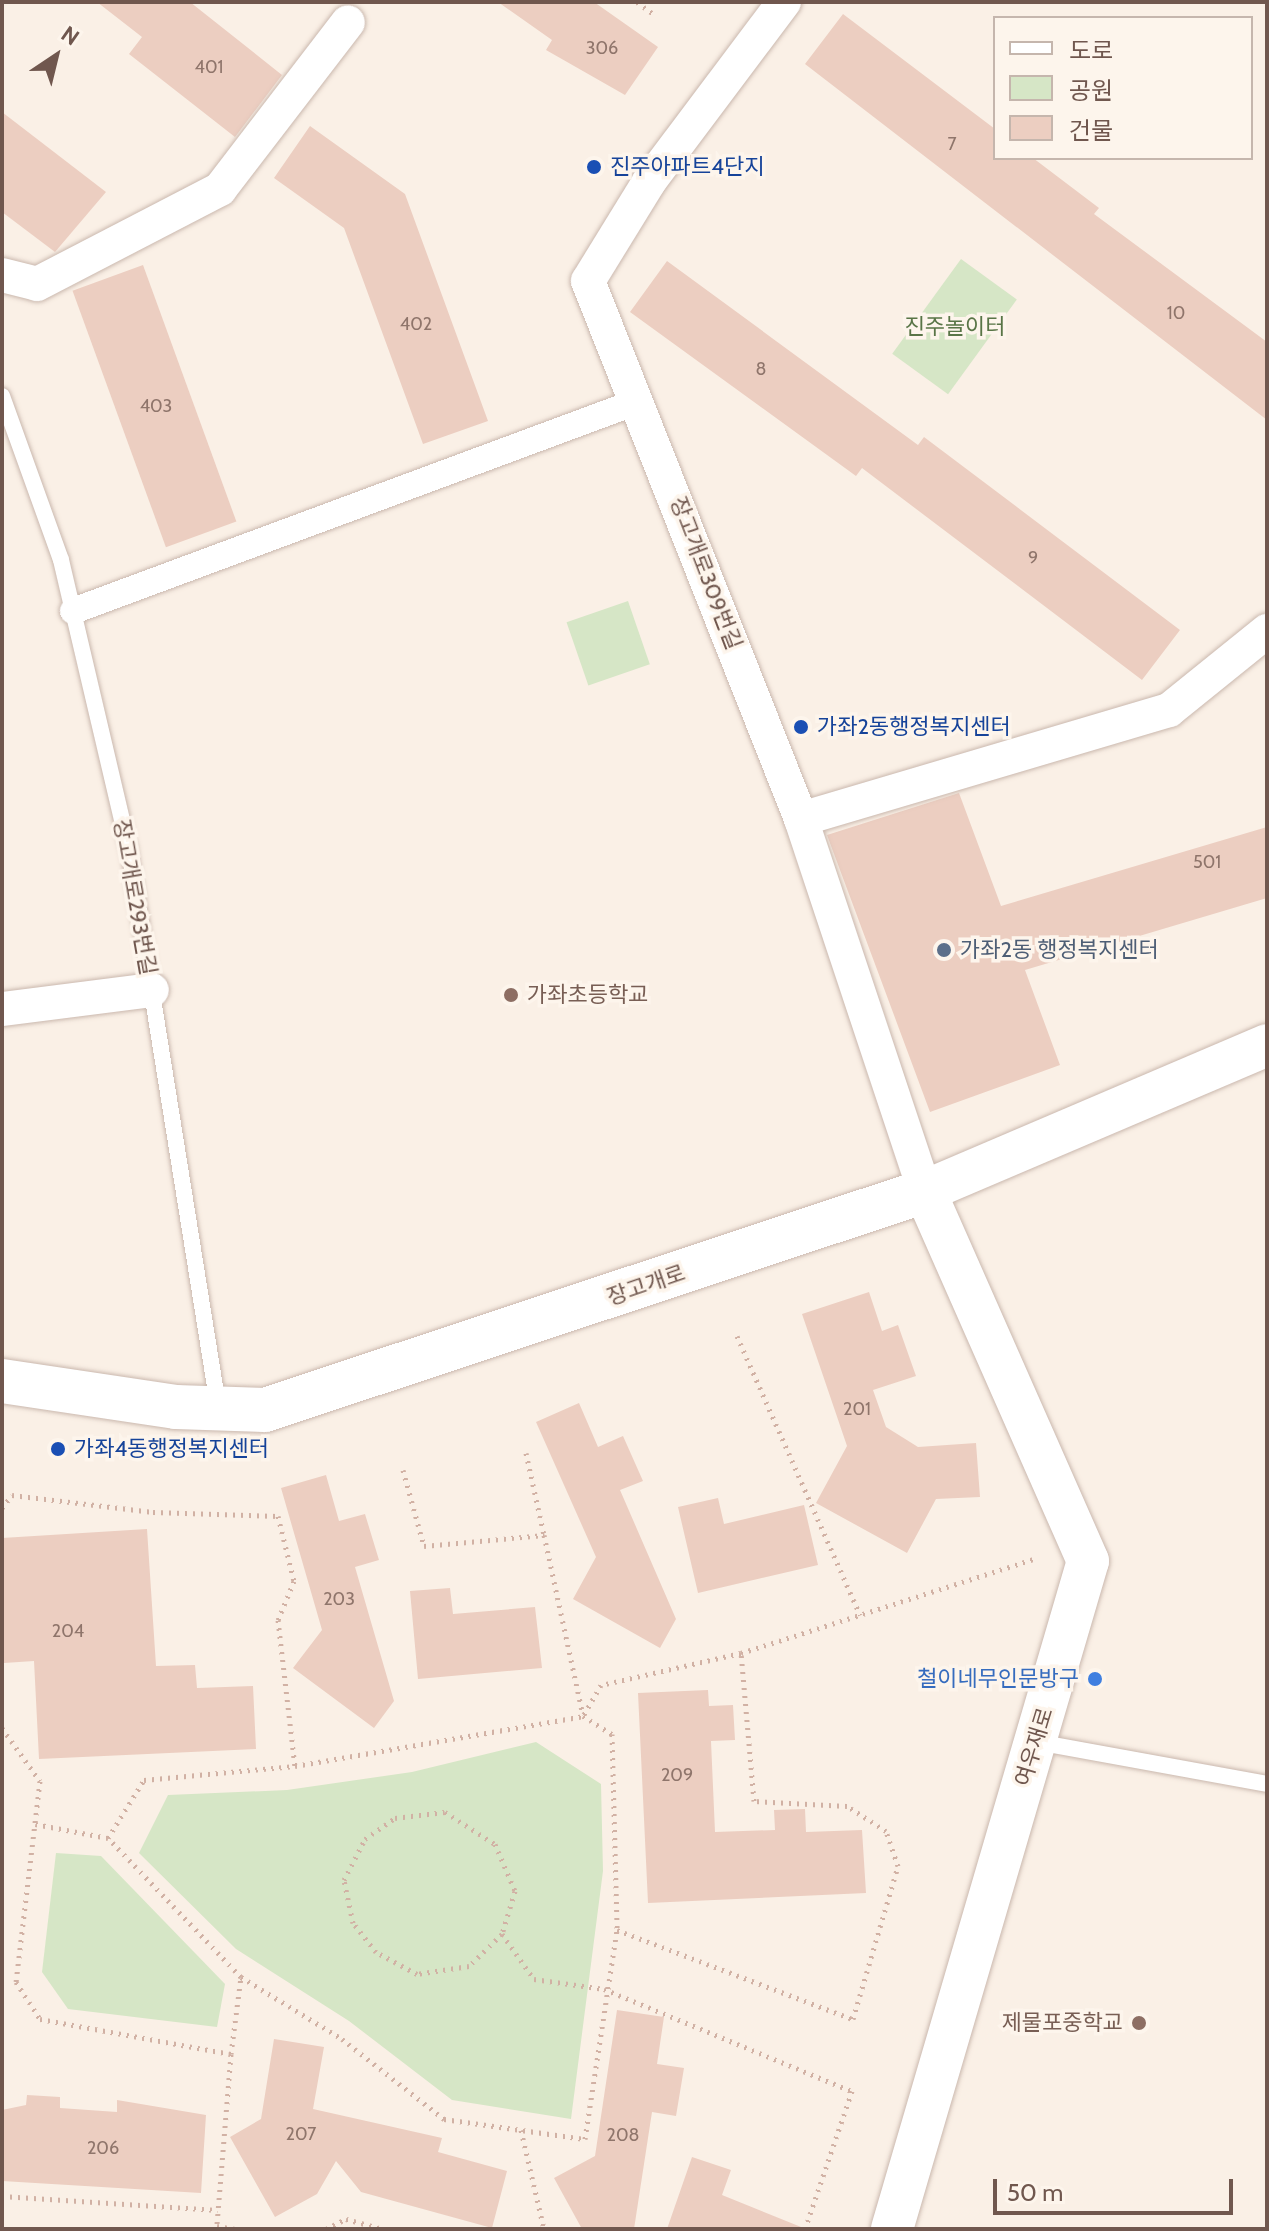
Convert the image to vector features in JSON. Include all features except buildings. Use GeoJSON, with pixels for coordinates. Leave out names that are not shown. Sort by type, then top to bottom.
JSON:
{"type":"FeatureCollection","features":[{"type":"Feature","properties":{"kind":"main road","name":"장고개로"},"geometry":{"type":"LineString","coordinates":[[2,1381],[218,1409],[265,1410],[925,1191]]}},
{"type":"Feature","properties":{"kind":"street","name":"장고개로309번길"},"geometry":{"type":"LineString","coordinates":[[784,2],[649,182],[588,281],[639,401],[801,819],[925,1191]]}},
{"type":"Feature","properties":{"kind":"street"},"geometry":{"type":"LineString","coordinates":[[2,275],[37,284],[220,189],[348,22]]}},
{"type":"Feature","properties":{"kind":"street"},"geometry":{"type":"LineString","coordinates":[[73,611],[639,401]]}},
{"type":"Feature","properties":{"kind":"street"},"geometry":{"type":"LineString","coordinates":[[801,819],[1169,710],[1267,631]]}},
{"type":"Feature","properties":{"kind":"street"},"geometry":{"type":"LineString","coordinates":[[2,1009],[152,990]]}},
{"type":"Feature","properties":{"kind":"street","name":"장고개로"},"geometry":{"type":"LineString","coordinates":[[925,1191],[1267,1045]]}},
{"type":"Feature","properties":{"kind":"street","name":"여우재로"},"geometry":{"type":"LineString","coordinates":[[892,2229],[1088,1561],[925,1191]]}},
{"type":"Feature","properties":{"kind":"lane","name":"장고개로293번길"},"geometry":{"type":"LineString","coordinates":[[2,396],[73,611],[129,849],[218,1409]]}},
{"type":"Feature","properties":{"kind":"lane"},"geometry":{"type":"LineString","coordinates":[[1036,1742],[1267,1784]]}},
{"type":"Feature","properties":{"kind":"path"},"geometry":{"type":"LineString","coordinates":[[637,2],[652,13]]}},
{"type":"Feature","properties":{"kind":"path"},"geometry":{"type":"LineString","coordinates":[[737,1336],[860,1615]]}},
{"type":"Feature","properties":{"kind":"path"},"geometry":{"type":"LineString","coordinates":[[526,1453],[583,1716]]}},
{"type":"Feature","properties":{"kind":"path"},"geometry":{"type":"LineString","coordinates":[[403,1470],[424,1546],[544,1535]]}},
{"type":"Feature","properties":{"kind":"path"},"geometry":{"type":"LineString","coordinates":[[2,1508],[12,1495],[153,1512],[278,1516],[294,1581],[278,1620],[295,1766]]}},
{"type":"Feature","properties":{"kind":"path"},"geometry":{"type":"LineString","coordinates":[[583,1716],[601,1685],[741,1653],[1037,1558]]}},
{"type":"Feature","properties":{"kind":"path"},"geometry":{"type":"LineString","coordinates":[[617,1930],[853,2019],[898,1866],[886,1831],[847,1806],[754,1801],[741,1653]]}},
{"type":"Feature","properties":{"kind":"path"},"geometry":{"type":"LineString","coordinates":[[35,1824],[108,1838],[241,1977],[342,2039],[444,2119],[585,2139],[604,1989],[617,1930],[612,1734],[583,1716],[295,1766],[144,1780],[108,1838]]}},
{"type":"Feature","properties":{"kind":"path"},"geometry":{"type":"LineString","coordinates":[[2,1728],[40,1781],[16,1982],[40,2019],[231,2054]]}},
{"type":"Feature","properties":{"kind":"path"},"geometry":{"type":"LineString","coordinates":[[445,1812],[495,1844],[515,1891],[502,1934],[469,1966],[417,1974],[376,1952],[353,1923],[344,1880],[365,1839],[395,1818],[445,1812]]}},
{"type":"Feature","properties":{"kind":"path"},"geometry":{"type":"LineString","coordinates":[[502,1934],[534,1979],[604,1989],[852,2091],[805,2229]]}},
{"type":"Feature","properties":{"kind":"path"},"geometry":{"type":"LineString","coordinates":[[237,2229],[217,2226],[231,2054],[241,1977]]}},
{"type":"Feature","properties":{"kind":"path"},"geometry":{"type":"LineString","coordinates":[[521,2130],[543,2229]]}},
{"type":"Feature","properties":{"kind":"path"},"geometry":{"type":"LineString","coordinates":[[2,2196],[218,2210]]}},
{"type":"Feature","properties":{"kind":"path"},"geometry":{"type":"LineString","coordinates":[[326,2229],[346,2219],[383,2229]]}},
{"type":"Feature","properties":{"kind":"green space","name":"진주놀이터"},"geometry":{"type":"Polygon","coordinates":[[[961,259],[1017,300],[948,394],[892,354],[961,259]]]}},
{"type":"Feature","properties":{"kind":"green space"},"geometry":{"type":"Polygon","coordinates":[[[628,601],[650,664],[588,686],[567,622],[628,601]]]}},
{"type":"Feature","properties":{"kind":"green space"},"geometry":{"type":"Polygon","coordinates":[[[536,1742],[601,1784],[603,1871],[571,2119],[452,2100],[349,2021],[236,1949],[139,1853],[168,1795],[287,1790],[412,1772],[536,1742]]]}},
{"type":"Feature","properties":{"kind":"green space"},"geometry":{"type":"Polygon","coordinates":[[[56,1853],[101,1856],[225,1984],[217,2027],[68,2009],[42,1972],[56,1853]]]}},
{"type":"Feature","properties":{"kind":"place","name":"진주아파트4단지"},"geometry":{"type":"Point","coordinates":[594,167]}},
{"type":"Feature","properties":{"kind":"place","name":"가좌2동행정복지센터"},"geometry":{"type":"Point","coordinates":[801,727]}},
{"type":"Feature","properties":{"kind":"place","name":"가좌2동 행정복지센터"},"geometry":{"type":"Point","coordinates":[944,950]}},
{"type":"Feature","properties":{"kind":"place","name":"가좌초등학교"},"geometry":{"type":"Point","coordinates":[511,995]}},
{"type":"Feature","properties":{"kind":"place","name":"가좌4동행정복지센터"},"geometry":{"type":"Point","coordinates":[58,1449]}},
{"type":"Feature","properties":{"kind":"place","name":"철이네무인문방구"},"geometry":{"type":"Point","coordinates":[1095,1679]}},
{"type":"Feature","properties":{"kind":"place","name":"제물포중학교"},"geometry":{"type":"Point","coordinates":[1139,2023]}}]}
